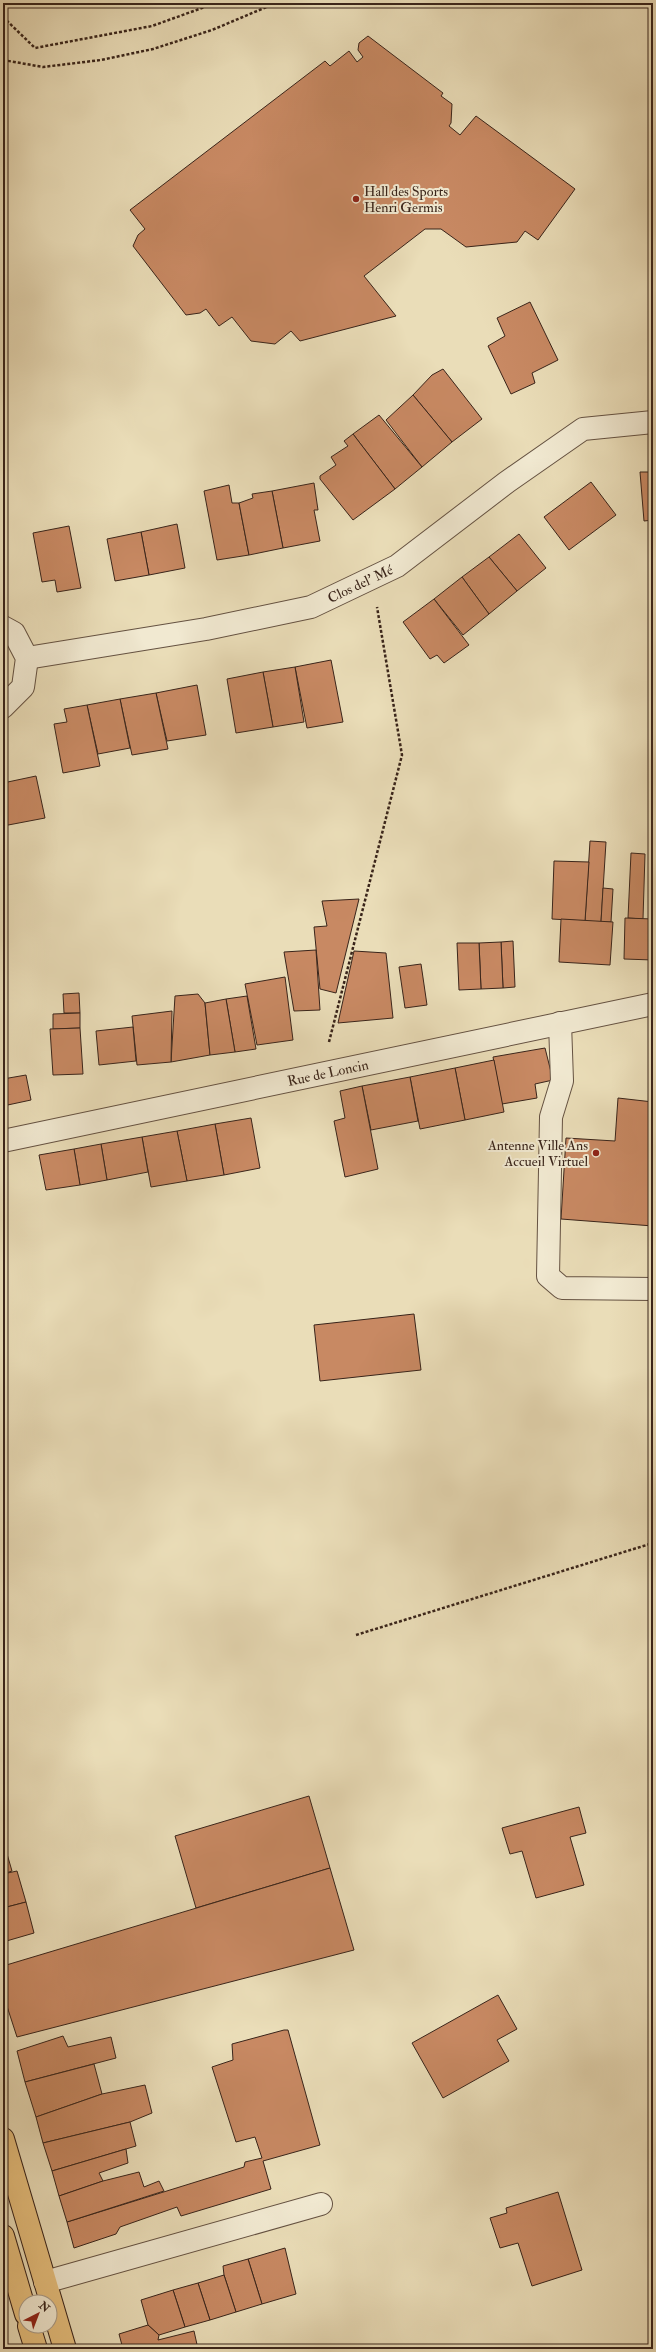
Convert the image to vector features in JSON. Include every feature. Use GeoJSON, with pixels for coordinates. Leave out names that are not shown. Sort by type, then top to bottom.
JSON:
{"type":"FeatureCollection","features":[{"type":"Feature","properties":{"kind":"main road"},"geometry":{"type":"LineString","coordinates":[[3,2139],[65,2349]]}},
{"type":"Feature","properties":{"kind":"main road"},"geometry":{"type":"LineString","coordinates":[[3,2236],[20,2294]]}},
{"type":"Feature","properties":{"kind":"main road"},"geometry":{"type":"LineString","coordinates":[[32,2334],[36,2349]]}},
{"type":"Feature","properties":{"kind":"street","name":"Clos del' Mé"},"geometry":{"type":"LineString","coordinates":[[27,658],[206,629],[311,607],[397,566],[507,482],[583,429],[653,422]]}},
{"type":"Feature","properties":{"kind":"street"},"geometry":{"type":"LineString","coordinates":[[3,627],[14,633],[27,658],[23,686],[3,707]]}},
{"type":"Feature","properties":{"kind":"street","name":"Rue de Loncin"},"geometry":{"type":"LineString","coordinates":[[3,1141],[653,1004]]}},
{"type":"Feature","properties":{"kind":"street"},"geometry":{"type":"LineString","coordinates":[[560,1023],[562,1080],[551,1117],[548,1276],[562,1288],[653,1288]]}},
{"type":"Feature","properties":{"kind":"street"},"geometry":{"type":"LineString","coordinates":[[45,2282],[321,2204]]}},
{"type":"Feature","properties":{"kind":"path"},"geometry":{"type":"LineString","coordinates":[[3,17],[35,48],[152,26],[216,3]]}},
{"type":"Feature","properties":{"kind":"path"},"geometry":{"type":"LineString","coordinates":[[3,60],[43,67],[101,60],[153,49],[212,30],[276,3]]}},
{"type":"Feature","properties":{"kind":"path"},"geometry":{"type":"LineString","coordinates":[[321,1074],[402,755],[372,578]]}},
{"type":"Feature","properties":{"kind":"path"},"geometry":{"type":"LineString","coordinates":[[356,1635],[653,1542]]}},
{"type":"Feature","properties":{"kind":"building","name":"Hall des Sports Henri Germis"},"geometry":{"type":"Polygon","coordinates":[[[368,36],[443,93],[441,96],[452,104],[451,123],[449,126],[460,135],[476,116],[575,189],[538,240],[525,231],[517,242],[466,247],[441,229],[425,229],[364,276],[396,316],[300,341],[291,331],[275,344],[251,341],[232,317],[219,326],[206,309],[200,313],[186,315],[133,246],[138,235],[145,229],[130,210],[325,61],[330,66],[349,51],[357,62],[363,57],[358,50],[359,43],[368,36]]]}},
{"type":"Feature","properties":{"kind":"building"},"geometry":{"type":"Polygon","coordinates":[[[530,302],[558,360],[532,373],[535,383],[511,394],[488,346],[505,336],[497,318],[530,302]]]}},
{"type":"Feature","properties":{"kind":"building"},"geometry":{"type":"Polygon","coordinates":[[[443,369],[482,419],[452,442],[413,395],[432,375],[443,369]]]}},
{"type":"Feature","properties":{"kind":"building"},"geometry":{"type":"Polygon","coordinates":[[[413,395],[452,442],[422,467],[386,420],[413,395]]]}},
{"type":"Feature","properties":{"kind":"building"},"geometry":{"type":"Polygon","coordinates":[[[379,415],[422,467],[395,489],[353,434],[379,415]]]}},
{"type":"Feature","properties":{"kind":"building"},"geometry":{"type":"Polygon","coordinates":[[[353,434],[395,489],[353,520],[320,479],[320,476],[336,465],[331,457],[348,446],[344,441],[353,434]]]}},
{"type":"Feature","properties":{"kind":"building"},"geometry":{"type":"Polygon","coordinates":[[[640,472],[653,472],[653,520],[644,521],[640,472]]]}},
{"type":"Feature","properties":{"kind":"building"},"geometry":{"type":"Polygon","coordinates":[[[591,482],[616,515],[569,550],[544,517],[591,482]]]}},
{"type":"Feature","properties":{"kind":"building"},"geometry":{"type":"Polygon","coordinates":[[[314,483],[318,510],[314,510],[320,541],[283,548],[272,491],[314,483]]]}},
{"type":"Feature","properties":{"kind":"building"},"geometry":{"type":"Polygon","coordinates":[[[229,485],[232,503],[239,503],[249,555],[217,560],[204,491],[229,485]]]}},
{"type":"Feature","properties":{"kind":"building"},"geometry":{"type":"Polygon","coordinates":[[[272,491],[283,548],[249,555],[239,503],[253,498],[252,494],[272,491]]]}},
{"type":"Feature","properties":{"kind":"building"},"geometry":{"type":"Polygon","coordinates":[[[177,524],[185,568],[149,575],[141,532],[177,524]]]}},
{"type":"Feature","properties":{"kind":"building"},"geometry":{"type":"Polygon","coordinates":[[[69,526],[81,588],[57,592],[55,580],[42,582],[33,533],[69,526]]]}},
{"type":"Feature","properties":{"kind":"building"},"geometry":{"type":"Polygon","coordinates":[[[141,532],[149,575],[115,581],[107,539],[141,532]]]}},
{"type":"Feature","properties":{"kind":"building"},"geometry":{"type":"Polygon","coordinates":[[[519,534],[546,568],[517,591],[489,557],[519,534]]]}},
{"type":"Feature","properties":{"kind":"building"},"geometry":{"type":"Polygon","coordinates":[[[489,557],[517,591],[489,614],[462,577],[489,557]]]}},
{"type":"Feature","properties":{"kind":"building"},"geometry":{"type":"Polygon","coordinates":[[[462,577],[489,614],[463,635],[434,599],[462,577]]]}},
{"type":"Feature","properties":{"kind":"building"},"geometry":{"type":"Polygon","coordinates":[[[434,599],[469,645],[444,663],[437,655],[430,659],[403,622],[434,599]]]}},
{"type":"Feature","properties":{"kind":"building"},"geometry":{"type":"Polygon","coordinates":[[[331,660],[343,722],[307,728],[295,667],[331,660]]]}},
{"type":"Feature","properties":{"kind":"building"},"geometry":{"type":"Polygon","coordinates":[[[295,667],[304,722],[273,727],[263,672],[295,667]]]}},
{"type":"Feature","properties":{"kind":"building"},"geometry":{"type":"Polygon","coordinates":[[[263,672],[273,727],[236,733],[227,679],[263,672]]]}},
{"type":"Feature","properties":{"kind":"building"},"geometry":{"type":"Polygon","coordinates":[[[197,685],[206,735],[167,741],[156,693],[197,685]]]}},
{"type":"Feature","properties":{"kind":"building"},"geometry":{"type":"Polygon","coordinates":[[[156,693],[168,749],[132,755],[120,699],[156,693]]]}},
{"type":"Feature","properties":{"kind":"building"},"geometry":{"type":"Polygon","coordinates":[[[120,699],[130,748],[98,754],[87,705],[120,699]]]}},
{"type":"Feature","properties":{"kind":"building"},"geometry":{"type":"Polygon","coordinates":[[[87,705],[100,766],[63,773],[54,724],[67,722],[64,709],[87,705]]]}},
{"type":"Feature","properties":{"kind":"building"},"geometry":{"type":"Polygon","coordinates":[[[36,776],[45,818],[3,826],[3,783],[36,776]]]}},
{"type":"Feature","properties":{"kind":"building"},"geometry":{"type":"Polygon","coordinates":[[[590,841],[606,842],[601,922],[585,921],[590,841]]]}},
{"type":"Feature","properties":{"kind":"building"},"geometry":{"type":"Polygon","coordinates":[[[631,853],[645,854],[643,919],[628,918],[631,853]]]}},
{"type":"Feature","properties":{"kind":"building"},"geometry":{"type":"Polygon","coordinates":[[[554,861],[589,862],[585,921],[552,919],[554,861]]]}},
{"type":"Feature","properties":{"kind":"building"},"geometry":{"type":"Polygon","coordinates":[[[603,888],[613,889],[611,922],[601,922],[603,888]]]}},
{"type":"Feature","properties":{"kind":"building"},"geometry":{"type":"Polygon","coordinates":[[[359,899],[336,993],[320,989],[314,927],[327,926],[322,901],[359,899]]]}},
{"type":"Feature","properties":{"kind":"building"},"geometry":{"type":"Polygon","coordinates":[[[625,918],[653,919],[653,960],[624,959],[625,918]]]}},
{"type":"Feature","properties":{"kind":"building"},"geometry":{"type":"Polygon","coordinates":[[[561,919],[613,922],[610,965],[559,962],[561,919]]]}},
{"type":"Feature","properties":{"kind":"building"},"geometry":{"type":"Polygon","coordinates":[[[513,941],[515,987],[503,988],[501,942],[513,941]]]}},
{"type":"Feature","properties":{"kind":"building"},"geometry":{"type":"Polygon","coordinates":[[[501,942],[503,988],[481,989],[479,943],[501,942]]]}},
{"type":"Feature","properties":{"kind":"building"},"geometry":{"type":"Polygon","coordinates":[[[457,943],[479,943],[481,989],[459,990],[457,943]]]}},
{"type":"Feature","properties":{"kind":"building"},"geometry":{"type":"Polygon","coordinates":[[[316,950],[320,1010],[294,1011],[284,952],[316,950]]]}},
{"type":"Feature","properties":{"kind":"building"},"geometry":{"type":"Polygon","coordinates":[[[354,951],[386,953],[393,1018],[338,1023],[354,951]]]}},
{"type":"Feature","properties":{"kind":"building"},"geometry":{"type":"Polygon","coordinates":[[[421,964],[427,1005],[405,1008],[399,967],[421,964]]]}},
{"type":"Feature","properties":{"kind":"building"},"geometry":{"type":"Polygon","coordinates":[[[285,977],[293,1040],[257,1045],[245,984],[285,977]]]}},
{"type":"Feature","properties":{"kind":"building"},"geometry":{"type":"Polygon","coordinates":[[[79,993],[80,1013],[64,1013],[63,994],[79,993]]]}},
{"type":"Feature","properties":{"kind":"building"},"geometry":{"type":"Polygon","coordinates":[[[198,994],[205,1003],[210,1055],[171,1062],[175,996],[198,994]]]}},
{"type":"Feature","properties":{"kind":"building"},"geometry":{"type":"Polygon","coordinates":[[[247,996],[256,1049],[235,1052],[226,999],[247,996]]]}},
{"type":"Feature","properties":{"kind":"building"},"geometry":{"type":"Polygon","coordinates":[[[226,999],[235,1052],[210,1055],[205,1003],[226,999]]]}},
{"type":"Feature","properties":{"kind":"building"},"geometry":{"type":"Polygon","coordinates":[[[172,1011],[171,1062],[137,1065],[132,1016],[172,1011]]]}},
{"type":"Feature","properties":{"kind":"building"},"geometry":{"type":"Polygon","coordinates":[[[80,1013],[80,1028],[53,1029],[53,1014],[80,1013]]]}},
{"type":"Feature","properties":{"kind":"building"},"geometry":{"type":"Polygon","coordinates":[[[133,1027],[136,1061],[99,1065],[96,1031],[133,1027]]]}},
{"type":"Feature","properties":{"kind":"building"},"geometry":{"type":"Polygon","coordinates":[[[80,1028],[83,1074],[53,1075],[50,1029],[80,1028]]]}},
{"type":"Feature","properties":{"kind":"building"},"geometry":{"type":"Polygon","coordinates":[[[545,1048],[553,1080],[535,1084],[537,1098],[502,1104],[493,1057],[545,1048]]]}},
{"type":"Feature","properties":{"kind":"building"},"geometry":{"type":"Polygon","coordinates":[[[494,1060],[504,1112],[465,1120],[455,1068],[494,1060]]]}},
{"type":"Feature","properties":{"kind":"building"},"geometry":{"type":"Polygon","coordinates":[[[455,1068],[465,1120],[420,1129],[410,1077],[455,1068]]]}},
{"type":"Feature","properties":{"kind":"building"},"geometry":{"type":"Polygon","coordinates":[[[26,1075],[31,1100],[3,1106],[3,1079],[26,1075]]]}},
{"type":"Feature","properties":{"kind":"building"},"geometry":{"type":"Polygon","coordinates":[[[410,1077],[418,1121],[371,1130],[362,1086],[410,1077]]]}},
{"type":"Feature","properties":{"kind":"building"},"geometry":{"type":"Polygon","coordinates":[[[362,1086],[378,1169],[345,1177],[334,1121],[345,1118],[340,1091],[362,1086]]]}},
{"type":"Feature","properties":{"kind":"building"},"geometry":{"type":"Polygon","coordinates":[[[618,1098],[653,1102],[653,1226],[561,1219],[566,1138],[615,1141],[618,1098]]]}},
{"type":"Feature","properties":{"kind":"building"},"geometry":{"type":"Polygon","coordinates":[[[251,1118],[260,1168],[224,1175],[215,1124],[251,1118]]]}},
{"type":"Feature","properties":{"kind":"building"},"geometry":{"type":"Polygon","coordinates":[[[215,1124],[224,1175],[187,1181],[177,1131],[215,1124]]]}},
{"type":"Feature","properties":{"kind":"building"},"geometry":{"type":"Polygon","coordinates":[[[177,1131],[187,1181],[151,1187],[142,1137],[177,1131]]]}},
{"type":"Feature","properties":{"kind":"building"},"geometry":{"type":"Polygon","coordinates":[[[142,1137],[148,1172],[107,1180],[101,1144],[142,1137]]]}},
{"type":"Feature","properties":{"kind":"building"},"geometry":{"type":"Polygon","coordinates":[[[101,1144],[107,1180],[80,1185],[74,1149],[101,1144]]]}},
{"type":"Feature","properties":{"kind":"building"},"geometry":{"type":"Polygon","coordinates":[[[74,1149],[80,1185],[46,1190],[39,1155],[74,1149]]]}},
{"type":"Feature","properties":{"kind":"building"},"geometry":{"type":"Polygon","coordinates":[[[414,1314],[421,1370],[320,1381],[314,1325],[414,1314]]]}},
{"type":"Feature","properties":{"kind":"building"},"geometry":{"type":"Polygon","coordinates":[[[309,1796],[330,1868],[196,1908],[175,1836],[309,1796]]]}},
{"type":"Feature","properties":{"kind":"building"},"geometry":{"type":"Polygon","coordinates":[[[579,1807],[586,1833],[570,1837],[584,1885],[536,1898],[522,1851],[510,1854],[502,1828],[579,1807]]]}},
{"type":"Feature","properties":{"kind":"building"},"geometry":{"type":"Polygon","coordinates":[[[5,1847],[12,1871],[3,1874],[3,1848],[5,1847]]]}},
{"type":"Feature","properties":{"kind":"building"},"geometry":{"type":"Polygon","coordinates":[[[330,1868],[354,1950],[17,2037],[3,1994],[3,1966],[330,1868]]]}},
{"type":"Feature","properties":{"kind":"building"},"geometry":{"type":"Polygon","coordinates":[[[17,1871],[26,1902],[3,1908],[3,1874],[17,1871]]]}},
{"type":"Feature","properties":{"kind":"building"},"geometry":{"type":"Polygon","coordinates":[[[26,1902],[34,1933],[3,1942],[3,1908],[26,1902]]]}},
{"type":"Feature","properties":{"kind":"building"},"geometry":{"type":"Polygon","coordinates":[[[498,1995],[517,2029],[497,2040],[509,2061],[443,2098],[412,2043],[498,1995]]]}},
{"type":"Feature","properties":{"kind":"building"},"geometry":{"type":"Polygon","coordinates":[[[288,2030],[320,2145],[263,2161],[271,2189],[181,2216],[177,2207],[120,2227],[116,2234],[74,2248],[67,2222],[244,2167],[245,2162],[262,2158],[255,2137],[236,2142],[212,2067],[233,2060],[232,2044],[288,2030]]]}},
{"type":"Feature","properties":{"kind":"building"},"geometry":{"type":"Polygon","coordinates":[[[63,2036],[68,2047],[111,2037],[116,2058],[25,2082],[17,2051],[63,2036]]]}},
{"type":"Feature","properties":{"kind":"building"},"geometry":{"type":"Polygon","coordinates":[[[94,2064],[102,2094],[36,2117],[25,2082],[94,2064]]]}},
{"type":"Feature","properties":{"kind":"building"},"geometry":{"type":"Polygon","coordinates":[[[145,2085],[152,2113],[130,2122],[43,2143],[36,2117],[102,2094],[145,2085]]]}},
{"type":"Feature","properties":{"kind":"building"},"geometry":{"type":"Polygon","coordinates":[[[130,2122],[136,2146],[52,2171],[43,2143],[130,2122]]]}},
{"type":"Feature","properties":{"kind":"building"},"geometry":{"type":"Polygon","coordinates":[[[126,2149],[128,2163],[99,2173],[103,2181],[59,2196],[52,2171],[126,2149]]]}},
{"type":"Feature","properties":{"kind":"building"},"geometry":{"type":"Polygon","coordinates":[[[139,2172],[144,2187],[159,2181],[164,2191],[67,2222],[59,2196],[103,2181],[139,2172]]]}},
{"type":"Feature","properties":{"kind":"building"},"geometry":{"type":"Polygon","coordinates":[[[558,2192],[582,2270],[532,2286],[518,2243],[500,2248],[490,2218],[507,2213],[506,2208],[558,2192]]]}},
{"type":"Feature","properties":{"kind":"building"},"geometry":{"type":"Polygon","coordinates":[[[285,2248],[296,2294],[262,2304],[248,2259],[285,2248]]]}},
{"type":"Feature","properties":{"kind":"building"},"geometry":{"type":"Polygon","coordinates":[[[248,2259],[262,2304],[236,2312],[224,2275],[223,2266],[248,2259]]]}},
{"type":"Feature","properties":{"kind":"building"},"geometry":{"type":"Polygon","coordinates":[[[224,2275],[236,2312],[210,2320],[198,2283],[224,2275]]]}},
{"type":"Feature","properties":{"kind":"building"},"geometry":{"type":"Polygon","coordinates":[[[198,2283],[210,2320],[185,2327],[173,2290],[198,2283]]]}},
{"type":"Feature","properties":{"kind":"building"},"geometry":{"type":"Polygon","coordinates":[[[173,2290],[185,2327],[159,2335],[148,2325],[141,2300],[173,2290]]]}},
{"type":"Feature","properties":{"kind":"building"},"geometry":{"type":"Polygon","coordinates":[[[148,2325],[159,2335],[158,2340],[194,2331],[198,2349],[123,2349],[119,2334],[148,2325]]]}},
{"type":"Feature","properties":{"kind":"place","name":"Hall des Sports Henri Germis"},"geometry":{"type":"Point","coordinates":[356,199]}},
{"type":"Feature","properties":{"kind":"place","name":"Antenne Ville Ans Accueil Virtuel"},"geometry":{"type":"Point","coordinates":[596,1153]}}]}
